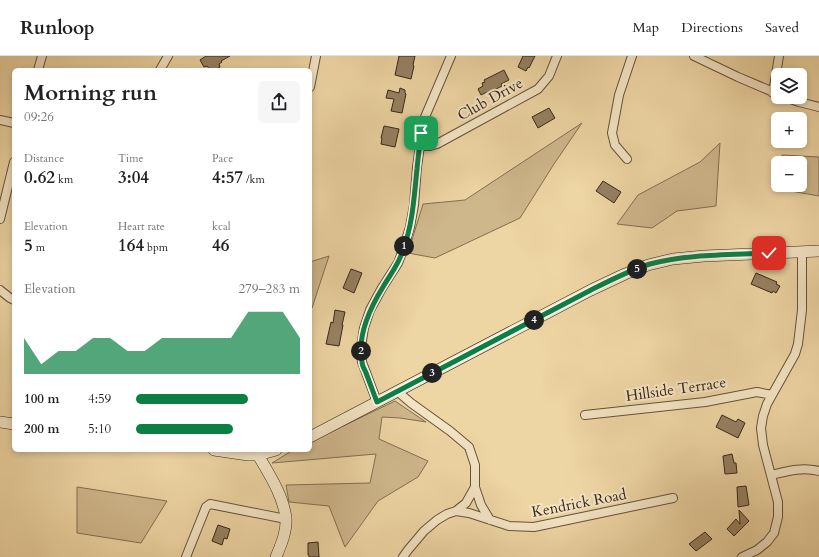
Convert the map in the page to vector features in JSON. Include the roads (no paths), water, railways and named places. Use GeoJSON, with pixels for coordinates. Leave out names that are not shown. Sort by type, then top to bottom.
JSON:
{"type":"FeatureCollection","features":[{"type":"Feature","properties":{"kind":"main road"},"geometry":{"type":"LineString","coordinates":[[312,436],[591,290],[648,265],[673,259],[704,256],[819,250]]}},
{"type":"Feature","properties":{"kind":"main road"},"geometry":{"type":"LineString","coordinates":[[0,422],[12,424]]}},
{"type":"Feature","properties":{"kind":"main road"},"geometry":{"type":"LineString","coordinates":[[228,452],[248,455],[258,455],[269,452]]}},
{"type":"Feature","properties":{"kind":"main road"},"geometry":{"type":"LineString","coordinates":[[258,455],[282,501],[286,519],[280,548],[276,557]]}},
{"type":"Feature","properties":{"kind":"street"},"geometry":{"type":"LineString","coordinates":[[39,68],[42,56]]}},
{"type":"Feature","properties":{"kind":"street"},"geometry":{"type":"LineString","coordinates":[[161,68],[168,56]]}},
{"type":"Feature","properties":{"kind":"street"},"geometry":{"type":"LineString","coordinates":[[312,77],[316,56]]}},
{"type":"Feature","properties":{"kind":"street"},"geometry":{"type":"LineString","coordinates":[[377,402],[362,362],[361,348],[364,328],[370,310],[398,263],[403,250],[410,227],[414,205],[421,133],[425,117],[450,56]]}},
{"type":"Feature","properties":{"kind":"street","name":"Club Drive"},"geometry":{"type":"LineString","coordinates":[[420,146],[437,144],[538,89],[549,76],[557,56]]}},
{"type":"Feature","properties":{"kind":"street"},"geometry":{"type":"LineString","coordinates":[[627,159],[615,145],[612,133],[619,95],[632,56]]}},
{"type":"Feature","properties":{"kind":"street"},"geometry":{"type":"LineString","coordinates":[[694,56],[771,92]]}},
{"type":"Feature","properties":{"kind":"street"},"geometry":{"type":"LineString","coordinates":[[778,68],[779,56]]}},
{"type":"Feature","properties":{"kind":"street"},"geometry":{"type":"LineString","coordinates":[[807,104],[819,107]]}},
{"type":"Feature","properties":{"kind":"street"},"geometry":{"type":"LineString","coordinates":[[0,120],[12,123]]}},
{"type":"Feature","properties":{"kind":"street"},"geometry":{"type":"LineString","coordinates":[[0,219],[12,170]]}},
{"type":"Feature","properties":{"kind":"street"},"geometry":{"type":"LineString","coordinates":[[742,557],[757,550],[767,542],[774,533],[778,517],[778,502],[762,445],[761,428],[767,404],[798,344],[802,310],[802,251]]}},
{"type":"Feature","properties":{"kind":"street"},"geometry":{"type":"LineString","coordinates":[[0,290],[12,299]]}},
{"type":"Feature","properties":{"kind":"street"},"geometry":{"type":"LineString","coordinates":[[397,392],[469,447],[475,465],[475,487],[481,505],[490,520]]}},
{"type":"Feature","properties":{"kind":"street","name":"Hillside Terrace"},"geometry":{"type":"LineString","coordinates":[[585,415],[705,402],[757,392],[772,395]]}},
{"type":"Feature","properties":{"kind":"street"},"geometry":{"type":"LineString","coordinates":[[771,475],[799,469],[819,471]]}},
{"type":"Feature","properties":{"kind":"street"},"geometry":{"type":"LineString","coordinates":[[403,557],[424,531],[437,520],[456,511],[466,503],[475,487]]}},
{"type":"Feature","properties":{"kind":"street","name":"Kendrick Road"},"geometry":{"type":"LineString","coordinates":[[456,511],[469,513],[509,526],[534,527],[673,498]]}},
{"type":"Feature","properties":{"kind":"street"},"geometry":{"type":"LineString","coordinates":[[186,557],[206,507],[210,504],[286,519]]}}]}
